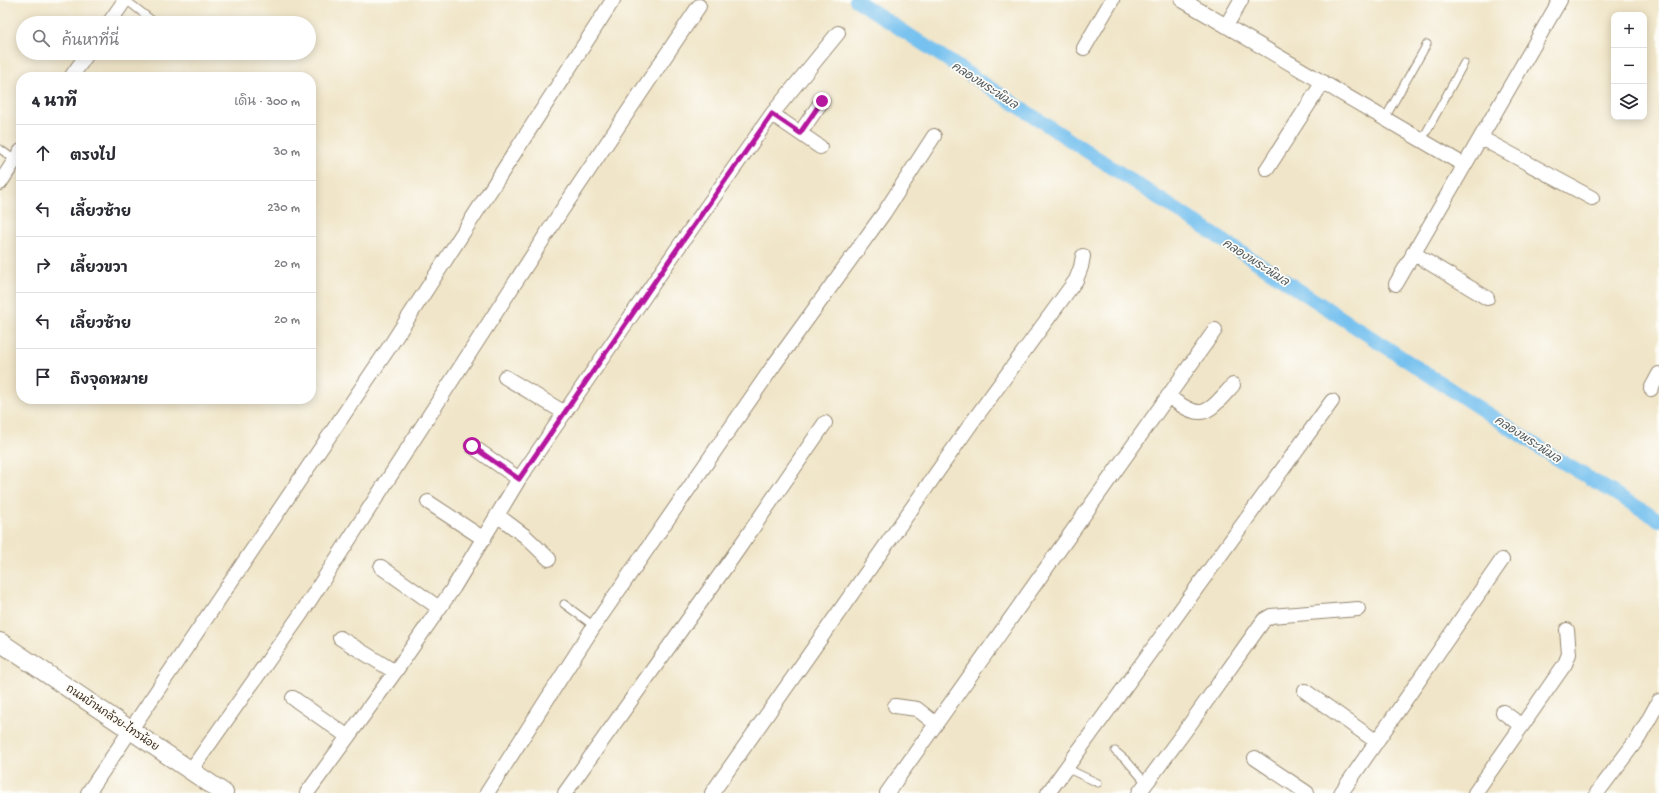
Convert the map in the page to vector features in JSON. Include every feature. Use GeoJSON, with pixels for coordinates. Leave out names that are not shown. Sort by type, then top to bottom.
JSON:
{"type":"FeatureCollection","features":[{"type":"Feature","properties":{"kind":"street"},"geometry":{"type":"LineString","coordinates":[[114,16],[125,0]]}},
{"type":"Feature","properties":{"kind":"street"},"geometry":{"type":"LineString","coordinates":[[88,793],[390,346],[614,0]]}},
{"type":"Feature","properties":{"kind":"street"},"geometry":{"type":"LineString","coordinates":[[1084,48],[1112,0]]}},
{"type":"Feature","properties":{"kind":"street"},"geometry":{"type":"LineString","coordinates":[[1182,0],[1464,165]]}},
{"type":"Feature","properties":{"kind":"street"},"geometry":{"type":"LineString","coordinates":[[1226,26],[1241,0]]}},
{"type":"Feature","properties":{"kind":"street"},"geometry":{"type":"LineString","coordinates":[[1396,284],[1560,0]]}},
{"type":"Feature","properties":{"kind":"street"},"geometry":{"type":"LineString","coordinates":[[191,770],[302,614],[562,210],[699,6]]}},
{"type":"Feature","properties":{"kind":"street"},"geometry":{"type":"LineString","coordinates":[[306,793],[346,736],[395,672],[439,608],[484,539],[519,479],[566,413],[675,252],[772,114],[838,33]]}},
{"type":"Feature","properties":{"kind":"street"},"geometry":{"type":"LineString","coordinates":[[75,72],[83,60]]}},
{"type":"Feature","properties":{"kind":"street"},"geometry":{"type":"LineString","coordinates":[[1267,169],[1323,82]]}},
{"type":"Feature","properties":{"kind":"street"},"geometry":{"type":"LineString","coordinates":[[800,133],[822,101]]}},
{"type":"Feature","properties":{"kind":"street"},"geometry":{"type":"LineString","coordinates":[[772,114],[820,147]]}},
{"type":"Feature","properties":{"kind":"street"},"geometry":{"type":"LineString","coordinates":[[487,793],[594,626],[774,365],[884,213],[934,136]]}},
{"type":"Feature","properties":{"kind":"street"},"geometry":{"type":"LineString","coordinates":[[1481,138],[1592,198]]}},
{"type":"Feature","properties":{"kind":"street"},"geometry":{"type":"LineString","coordinates":[[0,183],[16,158]]}},
{"type":"Feature","properties":{"kind":"street"},"geometry":{"type":"LineString","coordinates":[[1413,254],[1487,298]]}},
{"type":"Feature","properties":{"kind":"street"},"geometry":{"type":"LineString","coordinates":[[712,793],[973,420],[1076,280],[1083,256]]}},
{"type":"Feature","properties":{"kind":"street"},"geometry":{"type":"LineString","coordinates":[[887,793],[1215,330]]}},
{"type":"Feature","properties":{"kind":"street"},"geometry":{"type":"LineString","coordinates":[[1651,389],[1659,374]]}},
{"type":"Feature","properties":{"kind":"street"},"geometry":{"type":"LineString","coordinates":[[505,377],[566,413]]}},
{"type":"Feature","properties":{"kind":"street"},"geometry":{"type":"LineString","coordinates":[[1168,396],[1191,412],[1205,411],[1217,403],[1233,385]]}},
{"type":"Feature","properties":{"kind":"street"},"geometry":{"type":"LineString","coordinates":[[1048,793],[1332,401]]}},
{"type":"Feature","properties":{"kind":"street"},"geometry":{"type":"LineString","coordinates":[[565,793],[732,558],[825,423]]}},
{"type":"Feature","properties":{"kind":"street"},"geometry":{"type":"LineString","coordinates":[[472,446],[519,479]]}},
{"type":"Feature","properties":{"kind":"street"},"geometry":{"type":"LineString","coordinates":[[428,502],[484,539]]}},
{"type":"Feature","properties":{"kind":"street"},"geometry":{"type":"LineString","coordinates":[[497,515],[525,536],[549,559]]}},
{"type":"Feature","properties":{"kind":"street"},"geometry":{"type":"LineString","coordinates":[[1341,793],[1502,560]]}},
{"type":"Feature","properties":{"kind":"street"},"geometry":{"type":"LineString","coordinates":[[380,567],[439,608]]}},
{"type":"Feature","properties":{"kind":"street"},"geometry":{"type":"LineString","coordinates":[[1142,788],[1190,724],[1264,620],[1271,616],[1358,609]]}},
{"type":"Feature","properties":{"kind":"street"},"geometry":{"type":"LineString","coordinates":[[1475,793],[1565,664],[1569,654],[1567,630]]}},
{"type":"Feature","properties":{"kind":"street"},"geometry":{"type":"LineString","coordinates":[[340,638],[395,672]]}},
{"type":"Feature","properties":{"kind":"street","name":"ถนนบ้านกล้วย-ไทรน้อย"},"geometry":{"type":"LineString","coordinates":[[0,642],[224,793]]}},
{"type":"Feature","properties":{"kind":"street"},"geometry":{"type":"LineString","coordinates":[[1305,691],[1377,742]]}},
{"type":"Feature","properties":{"kind":"street"},"geometry":{"type":"LineString","coordinates":[[293,698],[346,736]]}},
{"type":"Feature","properties":{"kind":"street"},"geometry":{"type":"LineString","coordinates":[[1597,793],[1639,737],[1659,701]]}},
{"type":"Feature","properties":{"kind":"street"},"geometry":{"type":"LineString","coordinates":[[895,706],[917,709],[936,724]]}},
{"type":"Feature","properties":{"kind":"street"},"geometry":{"type":"LineString","coordinates":[[1503,712],[1522,726]]}},
{"type":"Feature","properties":{"kind":"street"},"geometry":{"type":"LineString","coordinates":[[1255,758],[1307,793]]}},
{"type":"Feature","properties":{"kind":"lane"},"geometry":{"type":"LineString","coordinates":[[125,0],[146,16]]}},
{"type":"Feature","properties":{"kind":"lane"},"geometry":{"type":"LineString","coordinates":[[1385,118],[1427,44]]}},
{"type":"Feature","properties":{"kind":"lane"},"geometry":{"type":"LineString","coordinates":[[1422,140],[1464,63]]}},
{"type":"Feature","properties":{"kind":"lane"},"geometry":{"type":"LineString","coordinates":[[0,149],[16,154]]}},
{"type":"Feature","properties":{"kind":"lane"},"geometry":{"type":"LineString","coordinates":[[564,604],[594,626]]}},
{"type":"Feature","properties":{"kind":"lane"},"geometry":{"type":"LineString","coordinates":[[1114,751],[1127,761],[1142,788]]}},
{"type":"Feature","properties":{"kind":"lane"},"geometry":{"type":"LineString","coordinates":[[1066,768],[1098,783]]}},
{"type":"Feature","properties":{"kind":"waterway","name":"คลองพระพิมล"},"geometry":{"type":"LineString","coordinates":[[856,0],[1554,457],[1659,520]]}},
{"type":"Feature","properties":{"kind":"route"},"geometry":{"type":"LineString","coordinates":[[472,446],[519,479],[772,114],[800,133],[822,101]]}}]}
